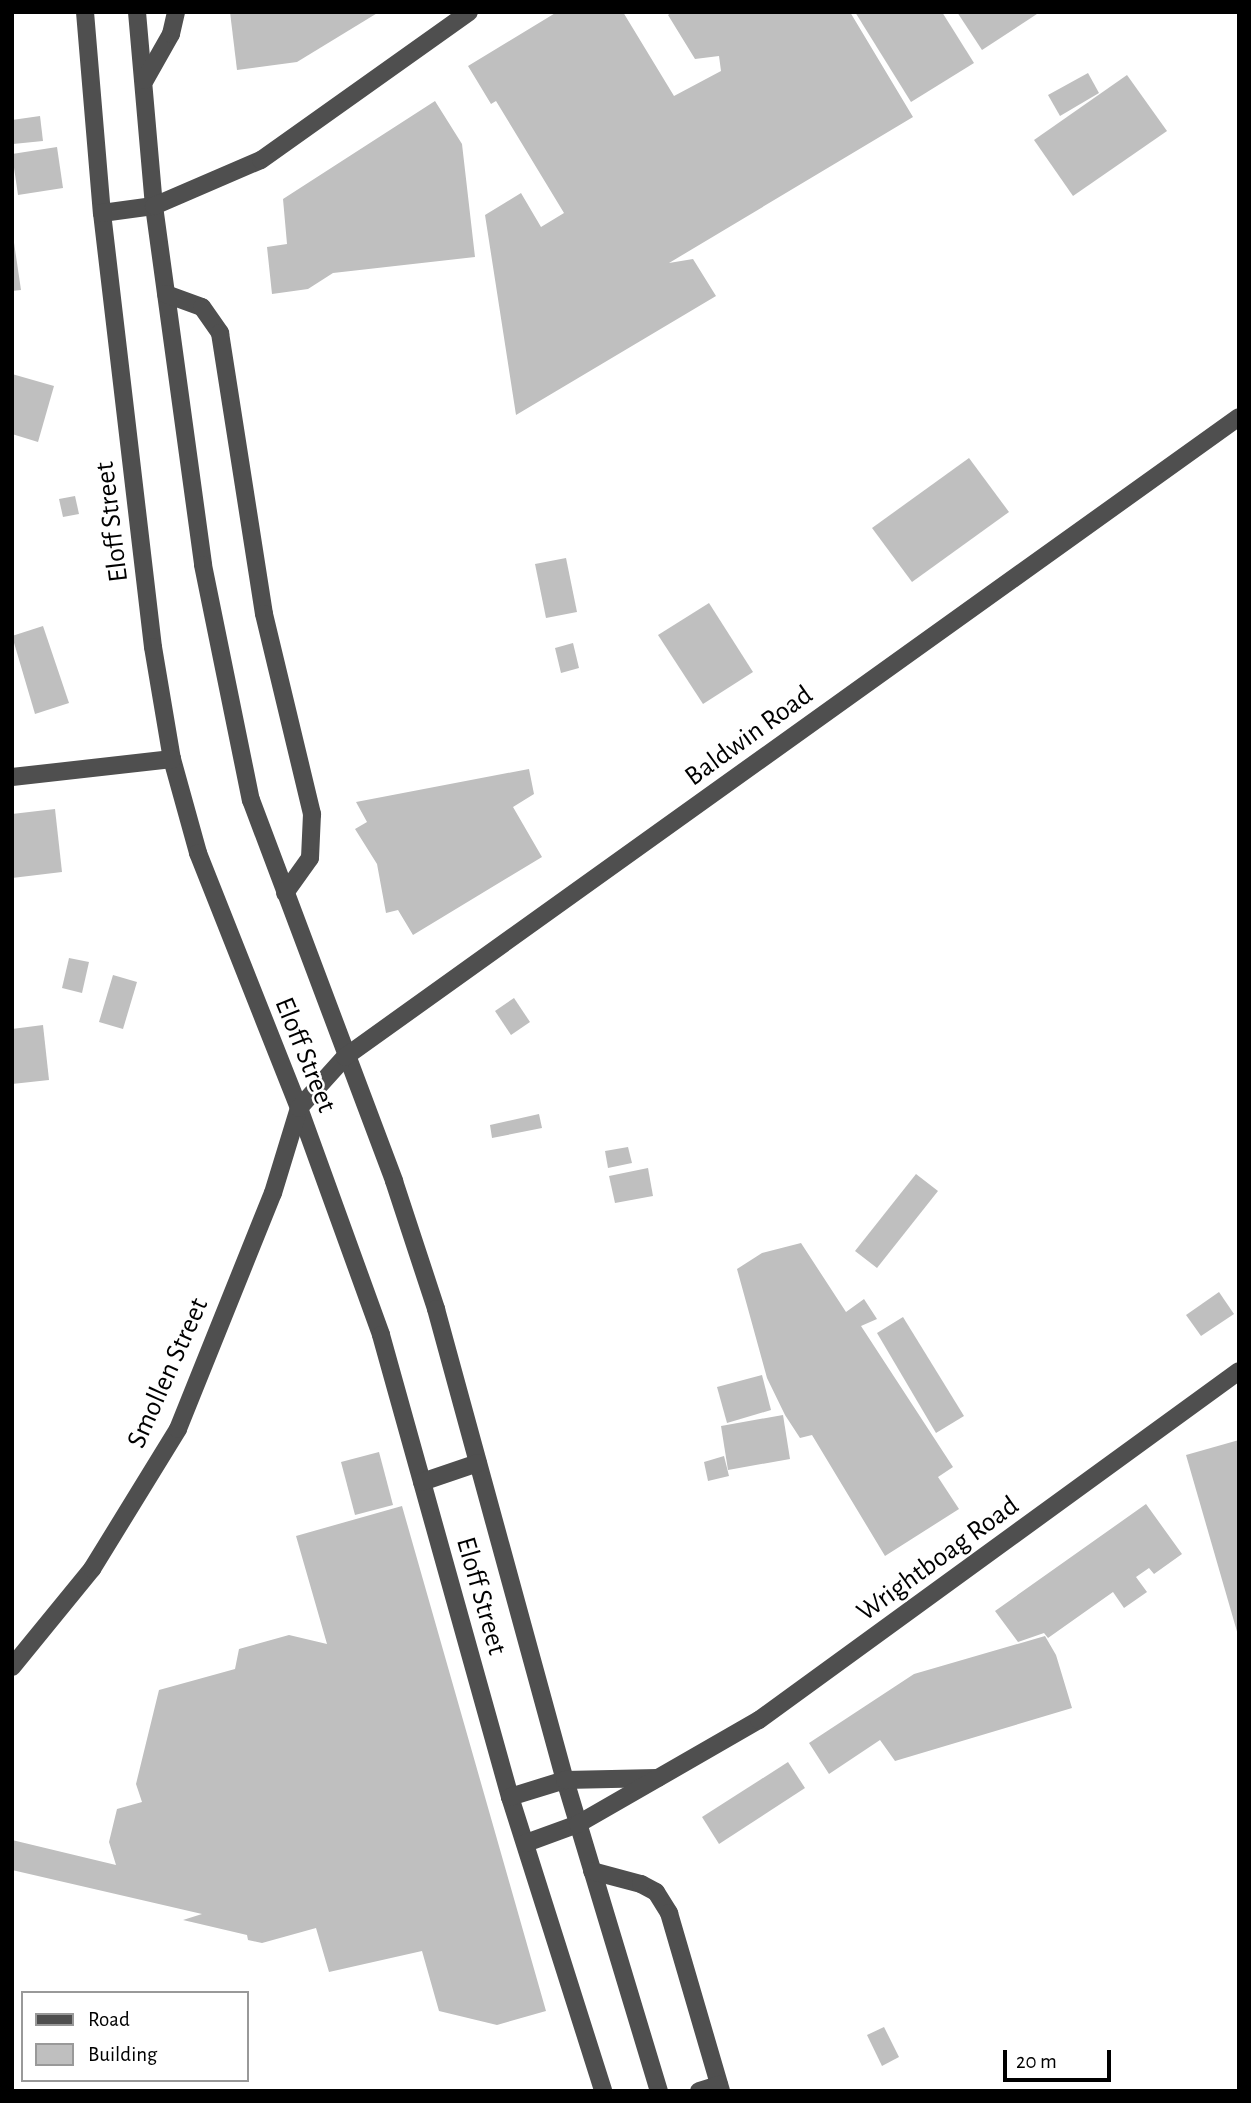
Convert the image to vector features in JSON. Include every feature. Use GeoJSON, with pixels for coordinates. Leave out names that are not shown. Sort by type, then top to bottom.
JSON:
{"type":"FeatureCollection","features":[{"type":"Feature","properties":{"kind":"street","name":"Eloff Street"},"geometry":{"type":"LineString","coordinates":[[85,12],[102,213],[153,647],[172,759],[198,853],[299,1108],[381,1335],[510,1797],[603,2091]]}},
{"type":"Feature","properties":{"kind":"street","name":"Eloff Street"},"geometry":{"type":"LineString","coordinates":[[136,12],[145,80],[154,206],[203,565],[229,708],[251,800],[345,1057],[394,1181],[436,1308],[565,1780],[659,2091]]}},
{"type":"Feature","properties":{"kind":"street"},"geometry":{"type":"LineString","coordinates":[[145,80],[171,34],[176,12]]}},
{"type":"Feature","properties":{"kind":"street"},"geometry":{"type":"LineString","coordinates":[[102,213],[154,206],[261,160],[469,12]]}},
{"type":"Feature","properties":{"kind":"street"},"geometry":{"type":"LineString","coordinates":[[166,294],[202,307],[220,333],[264,614],[312,814],[310,858],[285,893]]}},
{"type":"Feature","properties":{"kind":"street","name":"Baldwin Road"},"geometry":{"type":"LineString","coordinates":[[299,1108],[345,1057],[1239,417]]}},
{"type":"Feature","properties":{"kind":"street"},"geometry":{"type":"LineString","coordinates":[[12,777],[172,759]]}},
{"type":"Feature","properties":{"kind":"street","name":"Smollen Street"},"geometry":{"type":"LineString","coordinates":[[12,1667],[92,1569],[178,1429],[273,1193],[299,1108]]}},
{"type":"Feature","properties":{"kind":"street","name":"Wrightboag Road"},"geometry":{"type":"LineString","coordinates":[[526,1843],[578,1824],[748,1726],[845,1659],[1239,1371]]}},
{"type":"Feature","properties":{"kind":"street"},"geometry":{"type":"LineString","coordinates":[[422,1482],[478,1464]]}},
{"type":"Feature","properties":{"kind":"street","name":"Wrightboag Road"},"geometry":{"type":"LineString","coordinates":[[510,1797],[565,1780],[661,1778]]}},
{"type":"Feature","properties":{"kind":"street"},"geometry":{"type":"LineString","coordinates":[[593,1871],[641,1884],[656,1892],[669,1913],[720,2088],[699,2091]]}},
{"type":"Feature","properties":{"kind":"building"},"geometry":{"type":"Polygon","coordinates":[[[230,12],[379,12],[297,62],[237,70],[230,12]]]}},
{"type":"Feature","properties":{"kind":"building"},"geometry":{"type":"Polygon","coordinates":[[[557,12],[623,12],[674,96],[721,71],[719,56],[695,59],[668,15],[672,12],[850,12],[913,117],[669,263],[693,259],[716,296],[516,415],[485,215],[521,193],[541,227],[564,213],[496,101],[491,104],[468,66],[557,12]]]}},
{"type":"Feature","properties":{"kind":"building"},"geometry":{"type":"Polygon","coordinates":[[[855,12],[942,12],[974,63],[911,102],[855,12]]]}},
{"type":"Feature","properties":{"kind":"building"},"geometry":{"type":"Polygon","coordinates":[[[957,12],[1040,12],[982,50],[957,12]]]}},
{"type":"Feature","properties":{"kind":"building"},"geometry":{"type":"Polygon","coordinates":[[[1088,73],[1099,93],[1060,116],[1048,95],[1088,73]]]}},
{"type":"Feature","properties":{"kind":"building"},"geometry":{"type":"Polygon","coordinates":[[[1127,75],[1167,131],[1073,196],[1034,140],[1127,75]]]}},
{"type":"Feature","properties":{"kind":"building"},"geometry":{"type":"Polygon","coordinates":[[[435,101],[462,144],[475,257],[333,273],[308,289],[272,294],[267,247],[287,244],[283,199],[435,101]]]}},
{"type":"Feature","properties":{"kind":"building"},"geometry":{"type":"Polygon","coordinates":[[[40,116],[43,141],[13,144],[12,120],[40,116]]]}},
{"type":"Feature","properties":{"kind":"building"},"geometry":{"type":"Polygon","coordinates":[[[57,147],[63,188],[18,195],[12,154],[57,147]]]}},
{"type":"Feature","properties":{"kind":"building"},"geometry":{"type":"Polygon","coordinates":[[[12,229],[21,290],[12,291],[12,229]]]}},
{"type":"Feature","properties":{"kind":"building"},"geometry":{"type":"Polygon","coordinates":[[[12,374],[54,386],[38,442],[12,434],[12,374]]]}},
{"type":"Feature","properties":{"kind":"building"},"geometry":{"type":"Polygon","coordinates":[[[969,458],[1009,512],[912,582],[872,528],[969,458]]]}},
{"type":"Feature","properties":{"kind":"building"},"geometry":{"type":"Polygon","coordinates":[[[75,496],[79,514],[63,517],[59,499],[75,496]]]}},
{"type":"Feature","properties":{"kind":"building"},"geometry":{"type":"Polygon","coordinates":[[[566,558],[577,612],[546,618],[535,564],[566,558]]]}},
{"type":"Feature","properties":{"kind":"building"},"geometry":{"type":"Polygon","coordinates":[[[709,603],[753,672],[703,704],[658,635],[709,603]]]}},
{"type":"Feature","properties":{"kind":"building"},"geometry":{"type":"Polygon","coordinates":[[[43,626],[69,703],[35,714],[12,636],[43,626]]]}},
{"type":"Feature","properties":{"kind":"building"},"geometry":{"type":"Polygon","coordinates":[[[573,643],[579,668],[561,673],[555,648],[573,643]]]}},
{"type":"Feature","properties":{"kind":"building"},"geometry":{"type":"Polygon","coordinates":[[[529,769],[534,794],[513,807],[542,857],[413,935],[398,910],[386,913],[377,864],[355,829],[367,822],[356,802],[529,769]]]}},
{"type":"Feature","properties":{"kind":"building"},"geometry":{"type":"Polygon","coordinates":[[[55,809],[62,872],[12,878],[12,814],[55,809]]]}},
{"type":"Feature","properties":{"kind":"building"},"geometry":{"type":"Polygon","coordinates":[[[69,958],[89,962],[82,993],[62,988],[69,958]]]}},
{"type":"Feature","properties":{"kind":"building"},"geometry":{"type":"Polygon","coordinates":[[[113,975],[137,982],[123,1029],[99,1022],[113,975]]]}},
{"type":"Feature","properties":{"kind":"building"},"geometry":{"type":"Polygon","coordinates":[[[514,998],[530,1022],[511,1035],[495,1011],[514,998]]]}},
{"type":"Feature","properties":{"kind":"building"},"geometry":{"type":"Polygon","coordinates":[[[43,1025],[49,1080],[12,1084],[12,1029],[43,1025]]]}},
{"type":"Feature","properties":{"kind":"building"},"geometry":{"type":"Polygon","coordinates":[[[539,1114],[542,1128],[492,1138],[490,1125],[539,1114]]]}},
{"type":"Feature","properties":{"kind":"building"},"geometry":{"type":"Polygon","coordinates":[[[628,1147],[632,1163],[608,1168],[605,1151],[628,1147]]]}},
{"type":"Feature","properties":{"kind":"building"},"geometry":{"type":"Polygon","coordinates":[[[648,1168],[653,1196],[615,1203],[609,1176],[648,1168]]]}},
{"type":"Feature","properties":{"kind":"building"},"geometry":{"type":"Polygon","coordinates":[[[916,1174],[938,1191],[877,1268],[855,1251],[916,1174]]]}},
{"type":"Feature","properties":{"kind":"building"},"geometry":{"type":"Polygon","coordinates":[[[801,1243],[846,1312],[864,1299],[877,1319],[861,1326],[953,1467],[938,1477],[959,1509],[885,1556],[812,1435],[800,1438],[785,1415],[767,1378],[737,1269],[762,1253],[801,1243]]]}},
{"type":"Feature","properties":{"kind":"building"},"geometry":{"type":"Polygon","coordinates":[[[1219,1292],[1234,1314],[1201,1336],[1186,1315],[1219,1292]]]}},
{"type":"Feature","properties":{"kind":"building"},"geometry":{"type":"Polygon","coordinates":[[[903,1317],[964,1416],[936,1433],[877,1333],[903,1317]]]}},
{"type":"Feature","properties":{"kind":"building"},"geometry":{"type":"Polygon","coordinates":[[[762,1375],[771,1410],[727,1423],[717,1387],[762,1375]]]}},
{"type":"Feature","properties":{"kind":"building"},"geometry":{"type":"Polygon","coordinates":[[[783,1415],[790,1459],[728,1470],[721,1426],[783,1415]]]}},
{"type":"Feature","properties":{"kind":"building"},"geometry":{"type":"Polygon","coordinates":[[[1239,1440],[1239,1635],[1238,1635],[1186,1455],[1239,1440]]]}},
{"type":"Feature","properties":{"kind":"building"},"geometry":{"type":"Polygon","coordinates":[[[379,1452],[393,1505],[355,1515],[341,1462],[379,1452]]]}},
{"type":"Feature","properties":{"kind":"building"},"geometry":{"type":"Polygon","coordinates":[[[724,1456],[729,1476],[708,1481],[704,1462],[724,1456]]]}},
{"type":"Feature","properties":{"kind":"building"},"geometry":{"type":"Polygon","coordinates":[[[1146,1504],[1182,1554],[1154,1574],[1149,1568],[1136,1577],[1147,1592],[1124,1608],[1113,1592],[1048,1638],[1044,1633],[1018,1642],[995,1611],[1146,1504]]]}},
{"type":"Feature","properties":{"kind":"building"},"geometry":{"type":"Polygon","coordinates":[[[402,1506],[546,2011],[497,2025],[439,2011],[422,1951],[329,1972],[316,1928],[262,1943],[248,1940],[247,1935],[183,1920],[202,1914],[12,1870],[12,1840],[116,1865],[109,1842],[117,1809],[142,1802],[136,1784],[159,1690],[235,1669],[239,1649],[289,1635],[327,1644],[296,1536],[402,1506]]]}},
{"type":"Feature","properties":{"kind":"building"},"geometry":{"type":"Polygon","coordinates":[[[1045,1636],[1056,1655],[1072,1708],[895,1761],[880,1740],[829,1774],[809,1743],[914,1674],[1045,1636]]]}},
{"type":"Feature","properties":{"kind":"building"},"geometry":{"type":"Polygon","coordinates":[[[788,1762],[805,1788],[719,1844],[702,1817],[788,1762]]]}},
{"type":"Feature","properties":{"kind":"building"},"geometry":{"type":"Polygon","coordinates":[[[884,2027],[899,2057],[882,2066],[867,2035],[884,2027]]]}}]}
